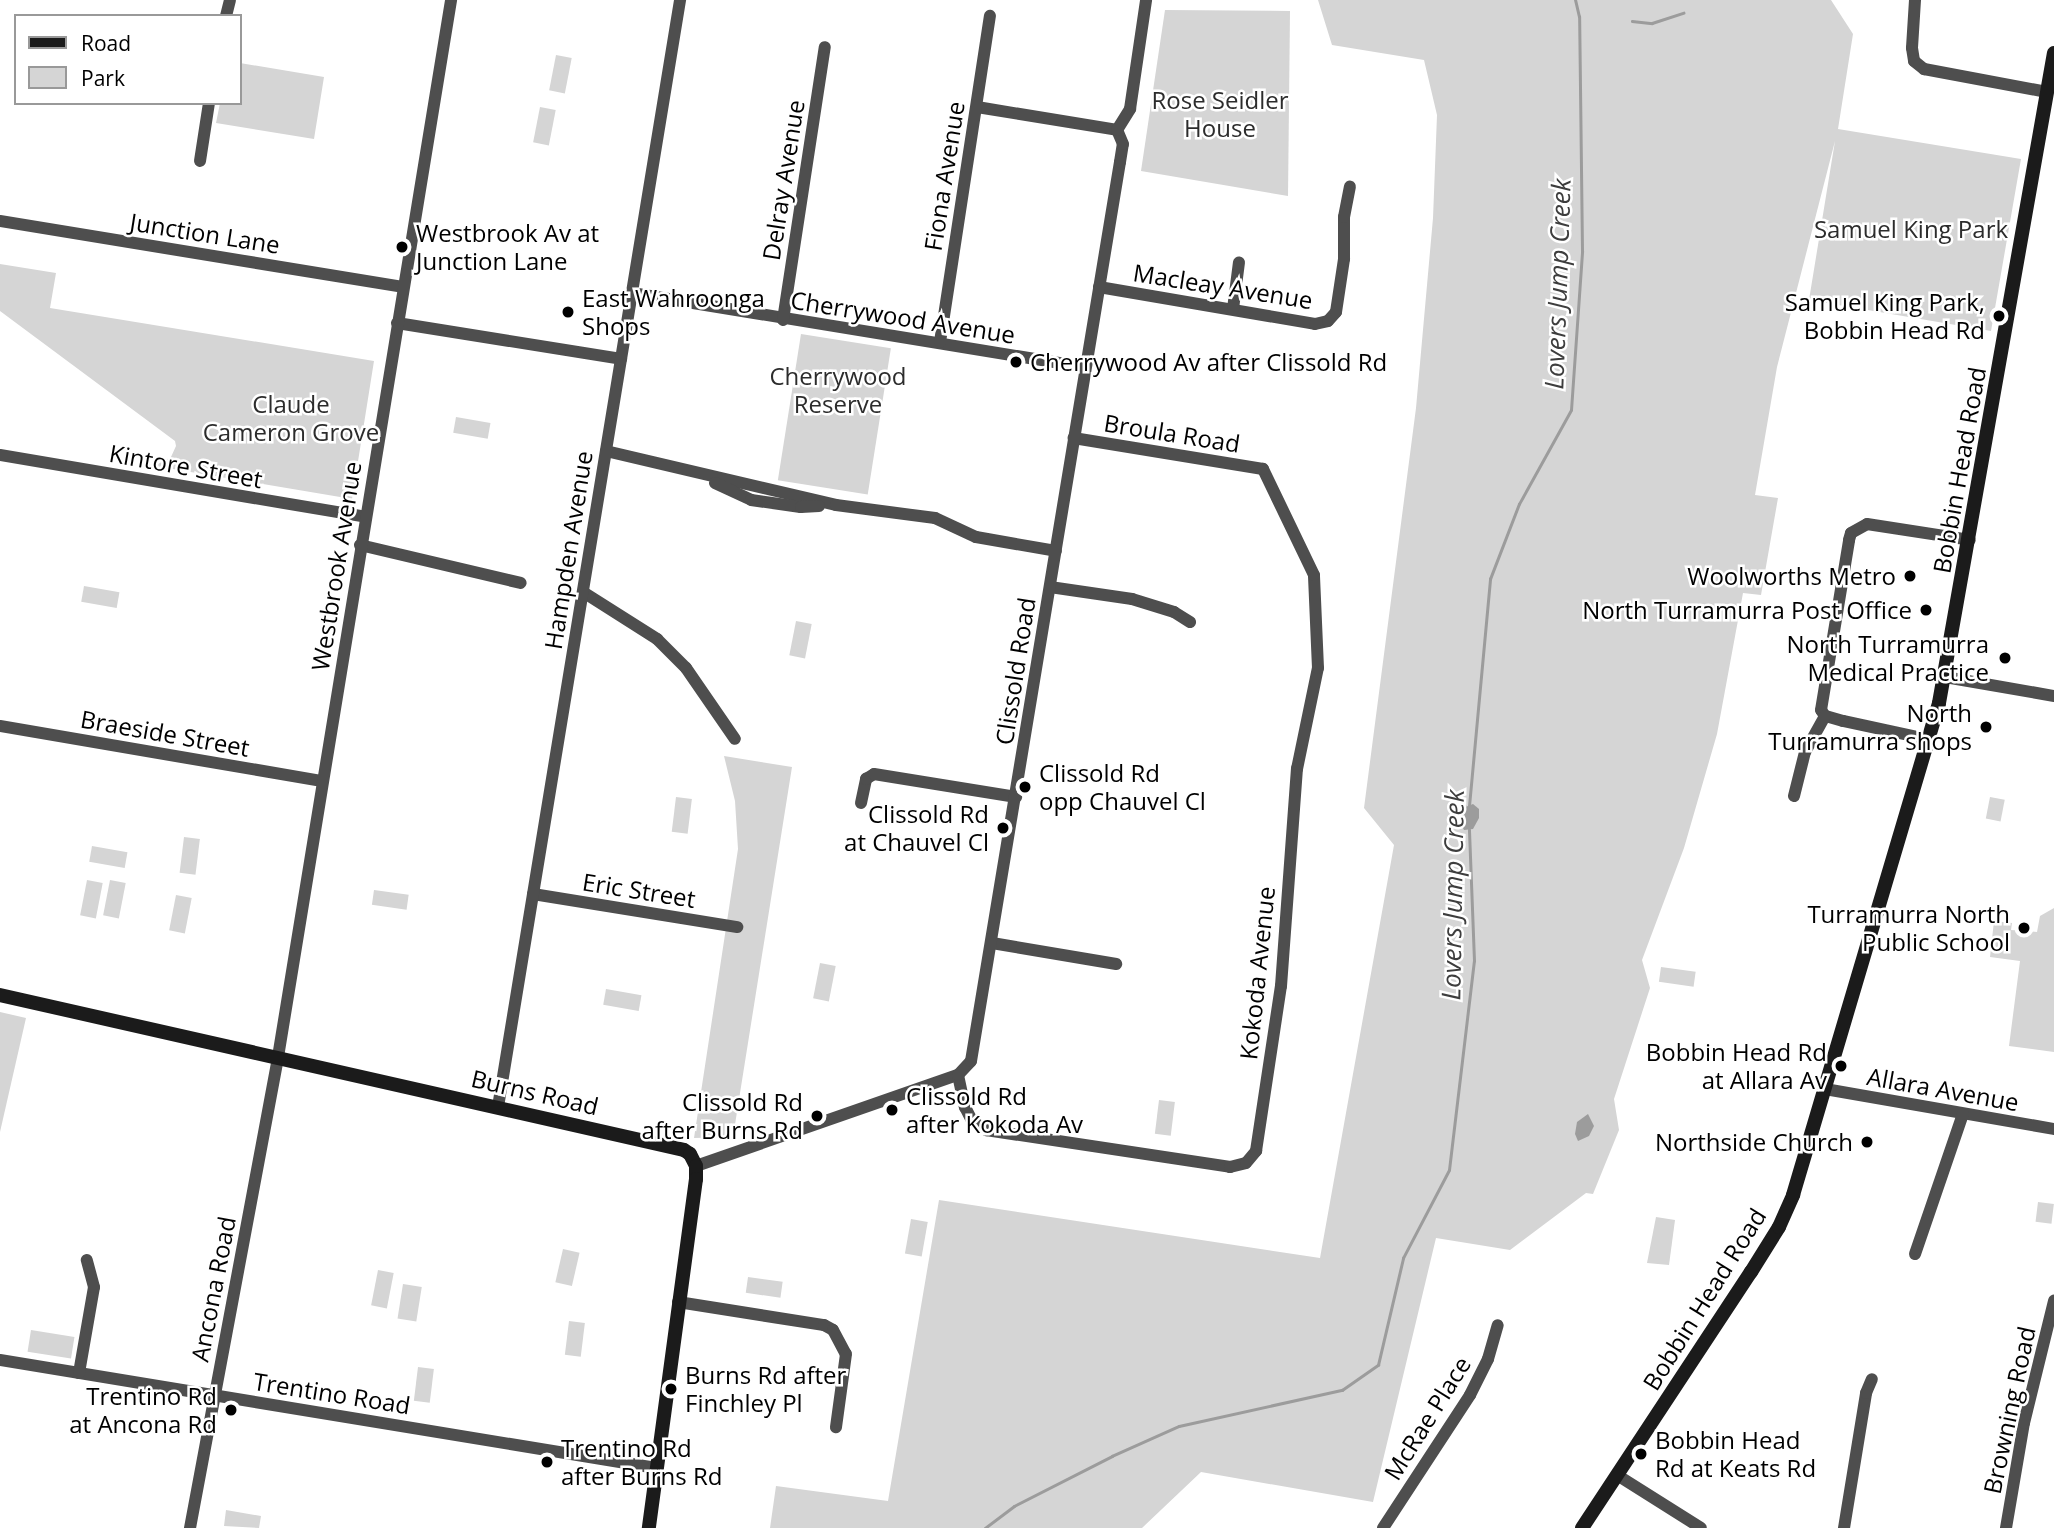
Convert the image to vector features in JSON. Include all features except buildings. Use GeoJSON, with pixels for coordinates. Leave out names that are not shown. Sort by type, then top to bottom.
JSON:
{"type":"FeatureCollection","features":[{"type":"Feature","properties":{"kind":"main road","name":"Bobbin Head Road"},"geometry":{"type":"LineString","coordinates":[[1582,1528],[1779,1227],[1793,1195],[1945,677],[2054,53]]}},
{"type":"Feature","properties":{"kind":"main road","name":"Burns Road"},"geometry":{"type":"LineString","coordinates":[[0,995],[684,1150],[696,1166]]}},
{"type":"Feature","properties":{"kind":"main road"},"geometry":{"type":"LineString","coordinates":[[649,1528],[696,1166]]}},
{"type":"Feature","properties":{"kind":"street","name":"Westbrook Avenue"},"geometry":{"type":"LineString","coordinates":[[278,1057],[451,0]]}},
{"type":"Feature","properties":{"kind":"street","name":"Hampden Avenue"},"geometry":{"type":"LineString","coordinates":[[498,1107],[680,0]]}},
{"type":"Feature","properties":{"kind":"street","name":"Clissold Road"},"geometry":{"type":"LineString","coordinates":[[958,1075],[971,1061],[975,1051],[1123,144],[1117,130],[1130,109],[1146,0]]}},
{"type":"Feature","properties":{"kind":"street"},"geometry":{"type":"LineString","coordinates":[[1915,0],[1912,48],[1914,61],[1924,69],[2047,92]]}},
{"type":"Feature","properties":{"kind":"street","name":"Fiona Avenue"},"geometry":{"type":"LineString","coordinates":[[940,342],[990,16]]}},
{"type":"Feature","properties":{"kind":"street","name":"Delray Avenue"},"geometry":{"type":"LineString","coordinates":[[783,320],[825,47]]}},
{"type":"Feature","properties":{"kind":"street"},"geometry":{"type":"LineString","coordinates":[[200,161],[209,105]]}},
{"type":"Feature","properties":{"kind":"street"},"geometry":{"type":"LineString","coordinates":[[977,107],[1117,130]]}},
{"type":"Feature","properties":{"kind":"street","name":"Macleay Avenue"},"geometry":{"type":"LineString","coordinates":[[1099,287],[1315,324],[1328,320],[1336,312],[1350,187]]}},
{"type":"Feature","properties":{"kind":"street","name":"Junction Lane"},"geometry":{"type":"LineString","coordinates":[[0,221],[403,286]]}},
{"type":"Feature","properties":{"kind":"street"},"geometry":{"type":"LineString","coordinates":[[1233,309],[1239,262]]}},
{"type":"Feature","properties":{"kind":"street","name":"Cherrywood Avenue"},"geometry":{"type":"LineString","coordinates":[[632,293],[783,320],[940,342],[1085,367]]}},
{"type":"Feature","properties":{"kind":"street"},"geometry":{"type":"LineString","coordinates":[[397,323],[621,359]]}},
{"type":"Feature","properties":{"kind":"street","name":"Broula Road"},"geometry":{"type":"LineString","coordinates":[[1074,438],[1263,469]]}},
{"type":"Feature","properties":{"kind":"street"},"geometry":{"type":"LineString","coordinates":[[606,451],[683,469],[751,500],[802,506],[836,505],[934,518],[976,537],[1056,551]]}},
{"type":"Feature","properties":{"kind":"street","name":"Kintore Street"},"geometry":{"type":"LineString","coordinates":[[0,455],[365,517]]}},
{"type":"Feature","properties":{"kind":"street","name":"Kokoda Avenue"},"geometry":{"type":"LineString","coordinates":[[958,1075],[965,1107],[972,1121],[986,1130],[1230,1167],[1246,1163],[1256,1151],[1281,986],[1297,769],[1318,668],[1314,575],[1263,469]]}},
{"type":"Feature","properties":{"kind":"street"},"geometry":{"type":"LineString","coordinates":[[1927,739],[1825,716],[1821,710],[1851,533],[1859,527],[1876,524],[1970,540]]}},
{"type":"Feature","properties":{"kind":"street"},"geometry":{"type":"LineString","coordinates":[[360,545],[521,583]]}},
{"type":"Feature","properties":{"kind":"street"},"geometry":{"type":"LineString","coordinates":[[1050,587],[1132,599],[1174,612],[1190,622]]}},
{"type":"Feature","properties":{"kind":"street"},"geometry":{"type":"LineString","coordinates":[[583,592],[657,639],[694,678],[735,739]]}},
{"type":"Feature","properties":{"kind":"street"},"geometry":{"type":"LineString","coordinates":[[1945,677],[2054,696]]}},
{"type":"Feature","properties":{"kind":"street"},"geometry":{"type":"LineString","coordinates":[[1794,796],[1799,787],[1805,752],[1825,716]]}},
{"type":"Feature","properties":{"kind":"street","name":"Braeside Street"},"geometry":{"type":"LineString","coordinates":[[0,726],[322,781]]}},
{"type":"Feature","properties":{"kind":"street"},"geometry":{"type":"LineString","coordinates":[[861,803],[866,779],[874,774],[1016,797]]}},
{"type":"Feature","properties":{"kind":"street","name":"Eric Street"},"geometry":{"type":"LineString","coordinates":[[533,894],[737,927]]}},
{"type":"Feature","properties":{"kind":"street"},"geometry":{"type":"LineString","coordinates":[[992,943],[1115,964]]}},
{"type":"Feature","properties":{"kind":"street","name":"Ancona Road"},"geometry":{"type":"LineString","coordinates":[[190,1528],[278,1057]]}},
{"type":"Feature","properties":{"kind":"street"},"geometry":{"type":"LineString","coordinates":[[696,1166],[958,1075]]}},
{"type":"Feature","properties":{"kind":"street","name":"Allara Avenue"},"geometry":{"type":"LineString","coordinates":[[1825,1089],[2054,1129]]}},
{"type":"Feature","properties":{"kind":"street"},"geometry":{"type":"LineString","coordinates":[[1915,1254],[1963,1114]]}},
{"type":"Feature","properties":{"kind":"street"},"geometry":{"type":"LineString","coordinates":[[79,1373],[94,1287],[87,1260]]}},
{"type":"Feature","properties":{"kind":"street","name":"Browning Road"},"geometry":{"type":"LineString","coordinates":[[2006,1528],[2024,1423],[2054,1301]]}},
{"type":"Feature","properties":{"kind":"street"},"geometry":{"type":"LineString","coordinates":[[678,1302],[824,1325],[833,1330],[846,1354],[836,1427]]}},
{"type":"Feature","properties":{"kind":"street","name":"McRae Place"},"geometry":{"type":"LineString","coordinates":[[1383,1528],[1470,1395],[1488,1359],[1498,1325]]}},
{"type":"Feature","properties":{"kind":"street","name":"Trentino Road"},"geometry":{"type":"LineString","coordinates":[[0,1360],[656,1468]]}},
{"type":"Feature","properties":{"kind":"street"},"geometry":{"type":"LineString","coordinates":[[1844,1528],[1866,1393],[1872,1378]]}},
{"type":"Feature","properties":{"kind":"street"},"geometry":{"type":"LineString","coordinates":[[1617,1475],[1701,1528]]}},
{"type":"Feature","properties":{"kind":"green space","name":"Samuel King Park"},"geometry":{"type":"Polygon","coordinates":[[[1318,0],[1831,0],[1853,34],[1838,129],[2021,159],[1991,331],[1809,300],[1835,141],[1777,367],[1755,495],[1778,498],[1761,595],[1743,593],[1717,734],[1684,848],[1642,960],[1650,988],[1614,1099],[1619,1130],[1593,1194],[1586,1193],[1510,1250],[1436,1238],[1373,1502],[1201,1472],[1142,1528],[770,1528],[776,1486],[888,1501],[939,1200],[1320,1258],[1394,845],[1364,808],[1416,408],[1433,218],[1437,115],[1424,60],[1332,45],[1318,0]]]}},
{"type":"Feature","properties":{"kind":"green space","name":"Rose Seidler House"},"geometry":{"type":"Polygon","coordinates":[[[1165,10],[1290,11],[1288,196],[1141,171],[1165,10]]]}},
{"type":"Feature","properties":{"kind":"green space"},"geometry":{"type":"Polygon","coordinates":[[[556,55],[572,58],[565,93],[549,90],[556,55]]]}},
{"type":"Feature","properties":{"kind":"green space"},"geometry":{"type":"Polygon","coordinates":[[[242,63],[324,77],[314,139],[216,123],[220,105],[242,105],[242,63]]]}},
{"type":"Feature","properties":{"kind":"green space"},"geometry":{"type":"Polygon","coordinates":[[[540,107],[556,110],[549,145],[533,142],[540,107]]]}},
{"type":"Feature","properties":{"kind":"green space","name":"Claude Cameron Grove"},"geometry":{"type":"Polygon","coordinates":[[[0,264],[56,273],[50,308],[374,361],[352,499],[149,465],[158,464],[171,457],[176,446],[175,441],[0,311],[0,264]]]}},
{"type":"Feature","properties":{"kind":"green space","name":"Cherrywood Reserve"},"geometry":{"type":"Polygon","coordinates":[[[801,334],[891,348],[868,494],[778,480],[801,334]]]}},
{"type":"Feature","properties":{"kind":"green space"},"geometry":{"type":"Polygon","coordinates":[[[456,417],[490,423],[488,439],[453,433],[456,417]]]}},
{"type":"Feature","properties":{"kind":"green space"},"geometry":{"type":"Polygon","coordinates":[[[84,586],[119,592],[117,608],[81,602],[84,586]]]}},
{"type":"Feature","properties":{"kind":"green space"},"geometry":{"type":"Polygon","coordinates":[[[796,621],[812,624],[805,658],[789,655],[796,621]]]}},
{"type":"Feature","properties":{"kind":"green space"},"geometry":{"type":"Polygon","coordinates":[[[724,756],[792,767],[733,1137],[694,1138],[738,849],[735,801],[724,756]]]}},
{"type":"Feature","properties":{"kind":"green space"},"geometry":{"type":"Polygon","coordinates":[[[676,797],[692,799],[688,834],[672,832],[676,797]]]}},
{"type":"Feature","properties":{"kind":"green space"},"geometry":{"type":"Polygon","coordinates":[[[1990,797],[2005,800],[2001,821],[1986,819],[1990,797]]]}},
{"type":"Feature","properties":{"kind":"green space"},"geometry":{"type":"Polygon","coordinates":[[[184,837],[200,839],[195,875],[180,873],[184,837]]]}},
{"type":"Feature","properties":{"kind":"green space"},"geometry":{"type":"Polygon","coordinates":[[[92,846],[127,852],[125,868],[89,862],[92,846]]]}},
{"type":"Feature","properties":{"kind":"green space"},"geometry":{"type":"Polygon","coordinates":[[[87,880],[103,883],[96,918],[80,915],[87,880]]]}},
{"type":"Feature","properties":{"kind":"green space"},"geometry":{"type":"Polygon","coordinates":[[[110,880],[126,883],[119,918],[103,915],[110,880]]]}},
{"type":"Feature","properties":{"kind":"green space"},"geometry":{"type":"Polygon","coordinates":[[[374,890],[409,895],[407,910],[372,905],[374,890]]]}},
{"type":"Feature","properties":{"kind":"green space"},"geometry":{"type":"Polygon","coordinates":[[[176,895],[192,898],[185,933],[169,930],[176,895]]]}},
{"type":"Feature","properties":{"kind":"green space"},"geometry":{"type":"Polygon","coordinates":[[[2054,908],[2054,1052],[2009,1046],[2020,961],[1990,957],[1994,921],[2012,923],[2011,930],[2037,932],[2040,916],[2054,908]]]}},
{"type":"Feature","properties":{"kind":"green space"},"geometry":{"type":"Polygon","coordinates":[[[820,963],[836,966],[829,1001],[813,998],[820,963]]]}},
{"type":"Feature","properties":{"kind":"green space"},"geometry":{"type":"Polygon","coordinates":[[[1661,967],[1696,972],[1694,987],[1659,982],[1661,967]]]}},
{"type":"Feature","properties":{"kind":"green space"},"geometry":{"type":"Polygon","coordinates":[[[606,989],[641,995],[639,1011],[603,1005],[606,989]]]}},
{"type":"Feature","properties":{"kind":"green space"},"geometry":{"type":"Polygon","coordinates":[[[0,1012],[26,1018],[0,1132],[0,1012]]]}},
{"type":"Feature","properties":{"kind":"green space"},"geometry":{"type":"Polygon","coordinates":[[[1159,1100],[1175,1102],[1171,1136],[1155,1134],[1159,1100]]]}},
{"type":"Feature","properties":{"kind":"green space"},"geometry":{"type":"Polygon","coordinates":[[[2038,1202],[2054,1204],[2051,1224],[2036,1222],[2038,1202]]]}},
{"type":"Feature","properties":{"kind":"green space"},"geometry":{"type":"Polygon","coordinates":[[[1656,1217],[1675,1220],[1669,1265],[1647,1263],[1656,1217]]]}},
{"type":"Feature","properties":{"kind":"green space"},"geometry":{"type":"Polygon","coordinates":[[[911,1219],[928,1222],[922,1256],[905,1253],[911,1219]]]}},
{"type":"Feature","properties":{"kind":"green space"},"geometry":{"type":"Polygon","coordinates":[[[563,1249],[580,1253],[572,1286],[555,1282],[563,1249]]]}},
{"type":"Feature","properties":{"kind":"green space"},"geometry":{"type":"Polygon","coordinates":[[[378,1270],[394,1273],[387,1308],[371,1305],[378,1270]]]}},
{"type":"Feature","properties":{"kind":"green space"},"geometry":{"type":"Polygon","coordinates":[[[748,1277],[783,1282],[780,1298],[746,1293],[748,1277]]]}},
{"type":"Feature","properties":{"kind":"green space"},"geometry":{"type":"Polygon","coordinates":[[[403,1284],[422,1287],[416,1322],[398,1319],[403,1284]]]}},
{"type":"Feature","properties":{"kind":"green space"},"geometry":{"type":"Polygon","coordinates":[[[569,1321],[585,1323],[581,1357],[565,1355],[569,1321]]]}},
{"type":"Feature","properties":{"kind":"green space"},"geometry":{"type":"Polygon","coordinates":[[[31,1330],[74,1337],[71,1359],[28,1352],[31,1330]]]}},
{"type":"Feature","properties":{"kind":"green space"},"geometry":{"type":"Polygon","coordinates":[[[418,1367],[434,1369],[430,1403],[414,1401],[418,1367]]]}},
{"type":"Feature","properties":{"kind":"green space"},"geometry":{"type":"Polygon","coordinates":[[[226,1510],[261,1516],[259,1528],[224,1526],[226,1510]]]}},
{"type":"Feature","properties":{"kind":"shaded area"},"geometry":{"type":"Polygon","coordinates":[[[1473,804],[1479,809],[1479,818],[1473,829],[1464,830],[1460,822],[1463,808],[1473,804]]]}},
{"type":"Feature","properties":{"kind":"shaded area"},"geometry":{"type":"Polygon","coordinates":[[[1588,1114],[1594,1126],[1589,1136],[1578,1141],[1575,1134],[1577,1122],[1588,1114]]]}},
{"type":"Feature","properties":{"kind":"waterway","name":"Lovers Jump Creek"},"geometry":{"type":"LineString","coordinates":[[1469,806],[1490,579],[1519,504],[1571,410],[1582,251],[1579,17],[1575,0]]}},
{"type":"Feature","properties":{"kind":"waterway"},"geometry":{"type":"LineString","coordinates":[[1632,21],[1652,23],[1683,13]]}},
{"type":"Feature","properties":{"kind":"waterway","name":"Lovers Jump Creek"},"geometry":{"type":"LineString","coordinates":[[985,1528],[1014,1506],[1112,1456],[1179,1426],[1342,1390],[1378,1365],[1403,1258],[1449,1170],[1474,961],[1469,830]]}},
{"type":"Feature","properties":{"kind":"place","name":"Westbrook Av at Junction Lane"},"geometry":{"type":"Point","coordinates":[402,247]}},
{"type":"Feature","properties":{"kind":"place","name":"East Wahroonga Shops"},"geometry":{"type":"Point","coordinates":[568,312]}},
{"type":"Feature","properties":{"kind":"place","name":"Samuel King Park, Bobbin Head Rd"},"geometry":{"type":"Point","coordinates":[1999,316]}},
{"type":"Feature","properties":{"kind":"place","name":"Cherrywood Av after Clissold Rd"},"geometry":{"type":"Point","coordinates":[1016,362]}},
{"type":"Feature","properties":{"kind":"place","name":"Woolworths Metro"},"geometry":{"type":"Point","coordinates":[1910,576]}},
{"type":"Feature","properties":{"kind":"place","name":"North Turramurra Post Office"},"geometry":{"type":"Point","coordinates":[1926,610]}},
{"type":"Feature","properties":{"kind":"place","name":"North Turramurra Medical Practice"},"geometry":{"type":"Point","coordinates":[2005,658]}},
{"type":"Feature","properties":{"kind":"place","name":"North Turramurra shops"},"geometry":{"type":"Point","coordinates":[1986,727]}},
{"type":"Feature","properties":{"kind":"place","name":"Clissold Rd opp Chauvel Cl"},"geometry":{"type":"Point","coordinates":[1025,787]}},
{"type":"Feature","properties":{"kind":"place","name":"Clissold Rd at Chauvel Cl"},"geometry":{"type":"Point","coordinates":[1003,828]}},
{"type":"Feature","properties":{"kind":"place","name":"Turramurra North Public School"},"geometry":{"type":"Point","coordinates":[2024,928]}},
{"type":"Feature","properties":{"kind":"place","name":"Bobbin Head Rd at Allara Av"},"geometry":{"type":"Point","coordinates":[1841,1066]}},
{"type":"Feature","properties":{"kind":"place","name":"Clissold Rd after Kokoda Av"},"geometry":{"type":"Point","coordinates":[892,1110]}},
{"type":"Feature","properties":{"kind":"place","name":"Clissold Rd after Burns Rd"},"geometry":{"type":"Point","coordinates":[817,1116]}},
{"type":"Feature","properties":{"kind":"place","name":"Northside Church"},"geometry":{"type":"Point","coordinates":[1867,1142]}},
{"type":"Feature","properties":{"kind":"place","name":"Burns Rd after Finchley Pl"},"geometry":{"type":"Point","coordinates":[671,1389]}},
{"type":"Feature","properties":{"kind":"place","name":"Trentino Rd at Ancona Rd"},"geometry":{"type":"Point","coordinates":[231,1410]}},
{"type":"Feature","properties":{"kind":"place","name":"Bobbin Head Rd at Keats Rd"},"geometry":{"type":"Point","coordinates":[1641,1454]}},
{"type":"Feature","properties":{"kind":"place","name":"Trentino Rd after Burns Rd"},"geometry":{"type":"Point","coordinates":[547,1462]}}]}
